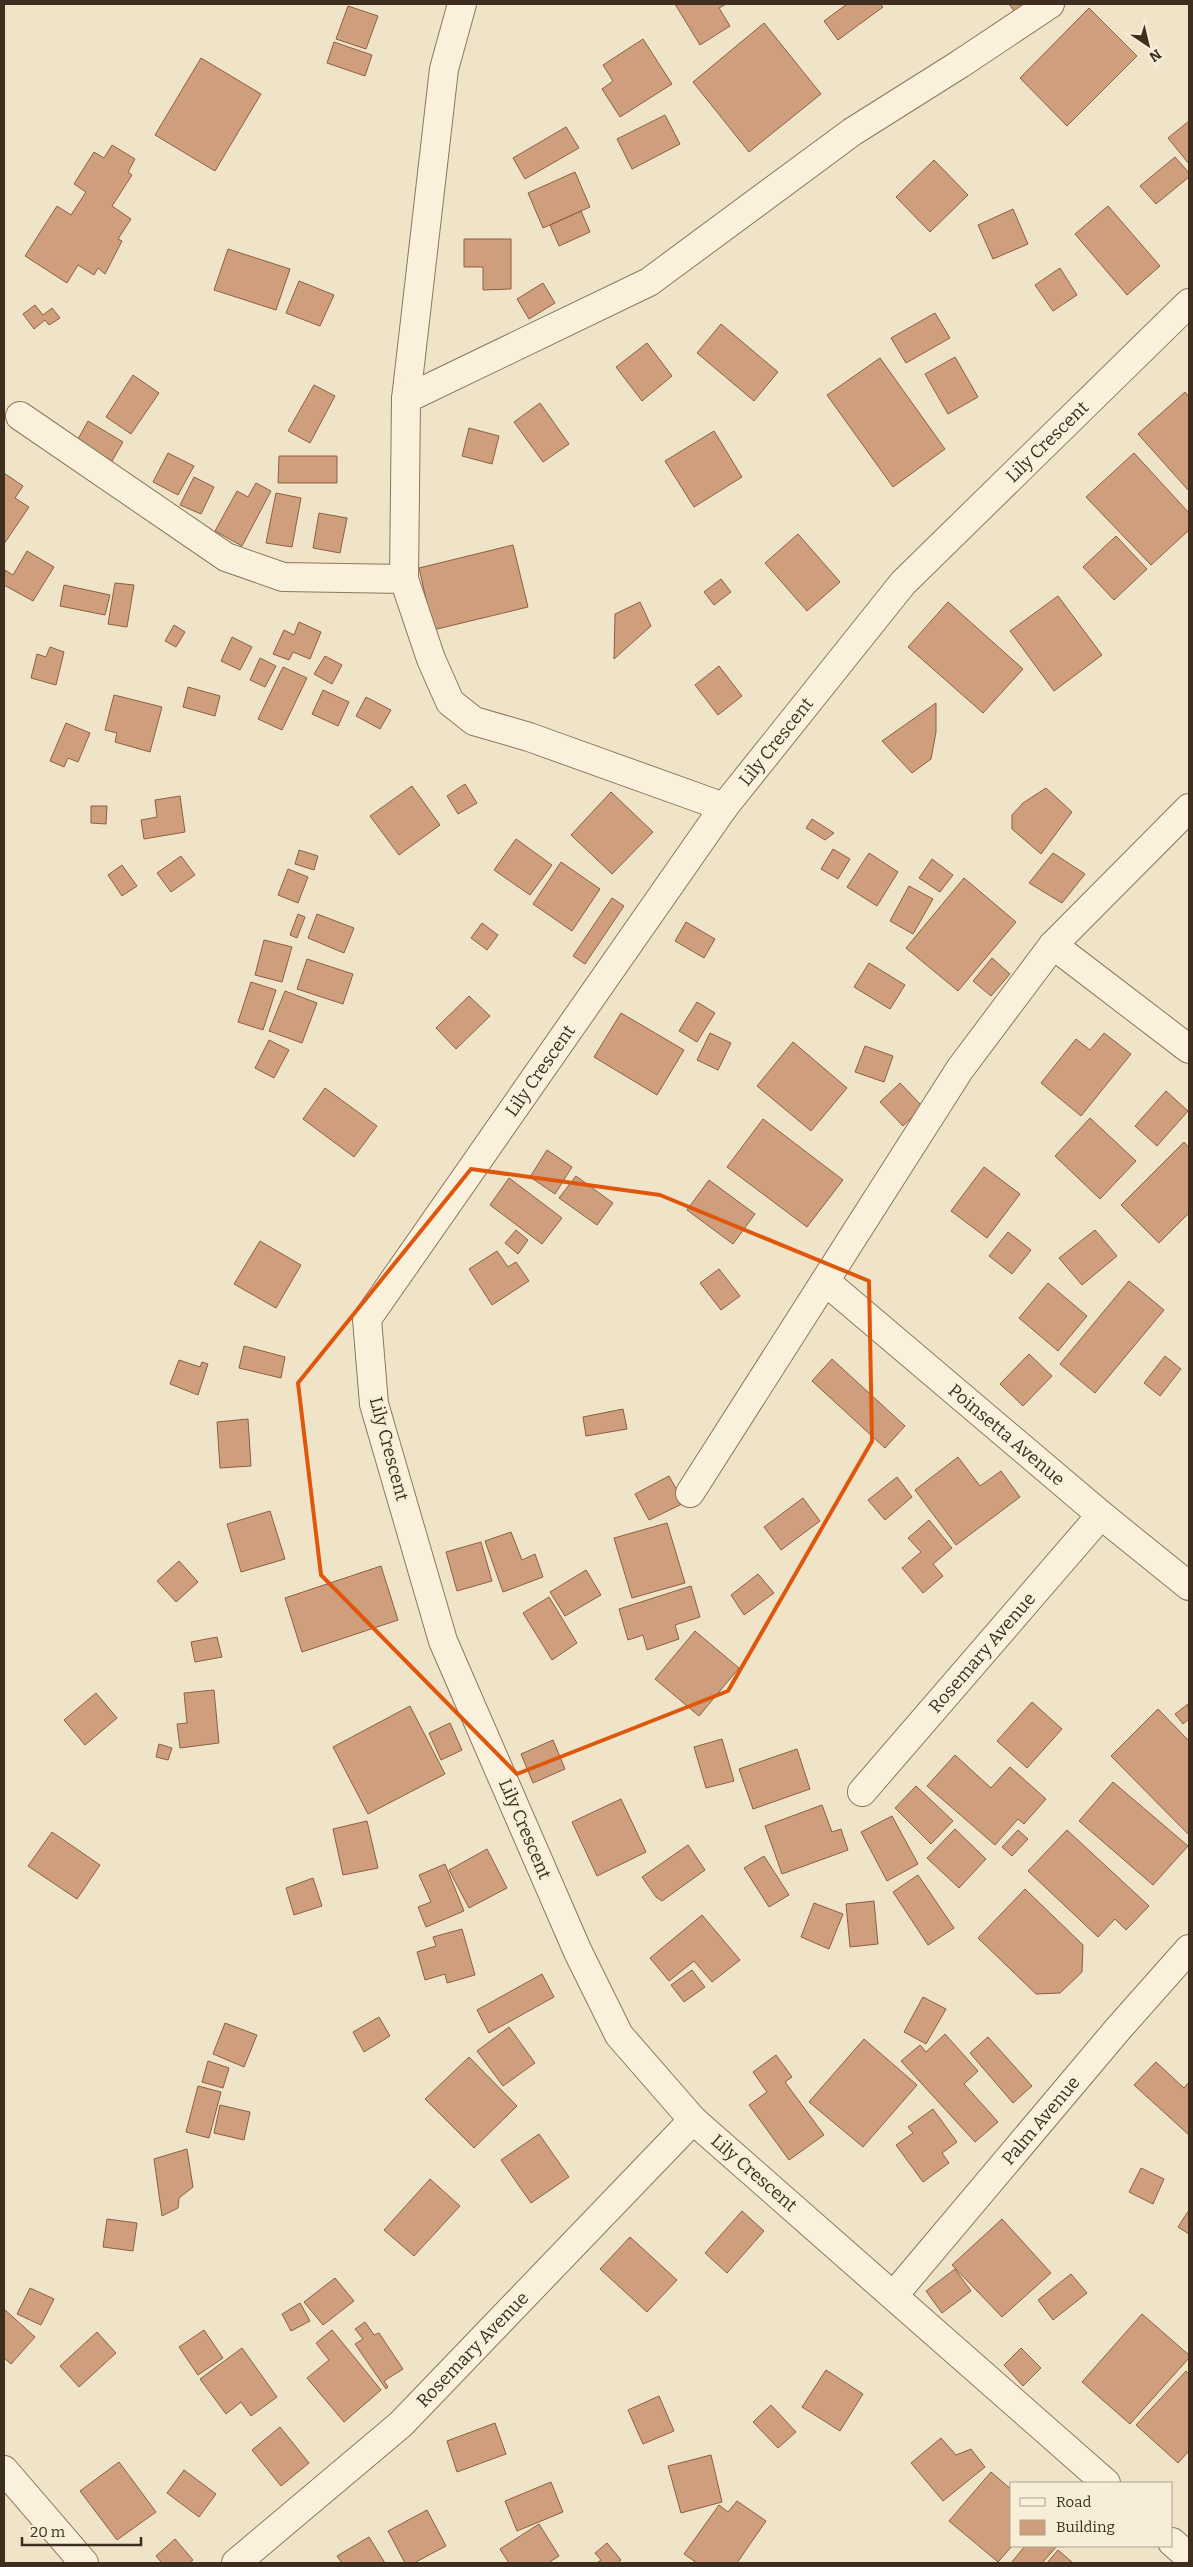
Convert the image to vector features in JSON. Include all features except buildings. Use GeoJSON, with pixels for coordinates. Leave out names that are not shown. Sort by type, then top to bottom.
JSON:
{"type":"FeatureCollection","features":[{"type":"Feature","properties":{"kind":"street"},"geometry":{"type":"LineString","coordinates":[[462,4],[444,69],[406,400],[404,579],[431,659],[450,702],[474,721],[529,737],[724,807]]}},
{"type":"Feature","properties":{"kind":"street"},"geometry":{"type":"LineString","coordinates":[[406,400],[649,282],[852,132],[960,64],[1050,4]]}},
{"type":"Feature","properties":{"kind":"street","name":"Lily Crescent"},"geometry":{"type":"LineString","coordinates":[[1105,2482],[693,2120],[619,2035],[578,1952],[443,1640],[374,1404],[367,1319],[724,807],[903,583],[1189,302]]}},
{"type":"Feature","properties":{"kind":"street"},"geometry":{"type":"LineString","coordinates":[[20,416],[226,557],[283,577],[404,579]]}},
{"type":"Feature","properties":{"kind":"street"},"geometry":{"type":"LineString","coordinates":[[690,1493],[960,1069],[1053,945],[1189,808]]}},
{"type":"Feature","properties":{"kind":"street"},"geometry":{"type":"LineString","coordinates":[[1053,945],[1189,1049]]}},
{"type":"Feature","properties":{"kind":"street","name":"Poinsetta Avenue"},"geometry":{"type":"LineString","coordinates":[[825,1281],[1101,1515],[1189,1586]]}},
{"type":"Feature","properties":{"kind":"street","name":"Rosemary Avenue"},"geometry":{"type":"LineString","coordinates":[[862,1792],[1101,1515]]}},
{"type":"Feature","properties":{"kind":"street","name":"Palm Avenue"},"geometry":{"type":"LineString","coordinates":[[894,2295],[1118,2029],[1189,1949]]}},
{"type":"Feature","properties":{"kind":"street","name":"Rosemary Avenue"},"geometry":{"type":"LineString","coordinates":[[236,2563],[400,2424],[693,2120]]}},
{"type":"Feature","properties":{"kind":"street"},"geometry":{"type":"LineString","coordinates":[[4,2470],[84,2563]]}},
{"type":"Feature","properties":{"kind":"street"},"geometry":{"type":"LineString","coordinates":[[1173,2543],[1189,2558]]}},
{"type":"Feature","properties":{"kind":"highlighted area"},"geometry":{"type":"Polygon","coordinates":[[[471,1169],[660,1195],[869,1281],[872,1441],[728,1691],[517,1774],[321,1575],[298,1383],[471,1169]]]}}]}
